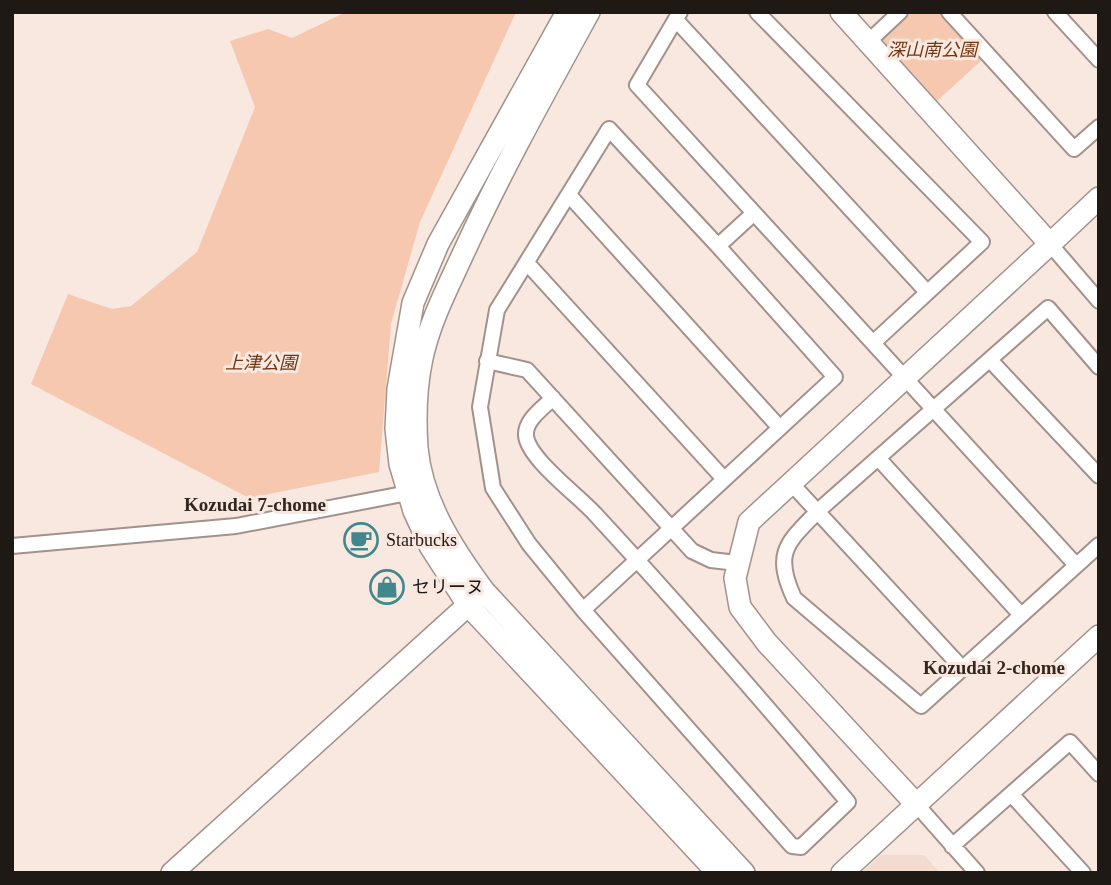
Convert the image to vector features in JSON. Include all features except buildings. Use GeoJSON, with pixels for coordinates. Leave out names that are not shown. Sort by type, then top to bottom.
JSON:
{"type":"FeatureCollection","features":[{"type":"Feature","properties":{"kind":"street"},"geometry":{"type":"LineString","coordinates":[[567,12],[438,244],[413,303],[398,389],[396,429],[408,493],[430,546],[718,873]]}},
{"type":"Feature","properties":{"kind":"street"},"geometry":{"type":"LineString","coordinates":[[589,12],[495,184],[435,316],[422,357],[417,404],[417,450],[430,499],[476,598],[744,873]]}},
{"type":"Feature","properties":{"kind":"street"},"geometry":{"type":"LineString","coordinates":[[757,12],[982,242],[873,342]]}},
{"type":"Feature","properties":{"kind":"street"},"geometry":{"type":"LineString","coordinates":[[841,12],[1099,301]]}},
{"type":"Feature","properties":{"kind":"street"},"geometry":{"type":"LineString","coordinates":[[868,42],[900,12]]}},
{"type":"Feature","properties":{"kind":"street"},"geometry":{"type":"LineString","coordinates":[[949,12],[1074,149],[1099,127]]}},
{"type":"Feature","properties":{"kind":"street"},"geometry":{"type":"LineString","coordinates":[[1055,12],[1099,60]]}},
{"type":"Feature","properties":{"kind":"street"},"geometry":{"type":"LineString","coordinates":[[927,292],[678,16],[637,85],[1076,565]]}},
{"type":"Feature","properties":{"kind":"street"},"geometry":{"type":"LineString","coordinates":[[553,398],[530,421],[526,434],[530,450],[594,513],[636,561],[757,694],[848,802],[801,847],[792,846],[583,610],[528,544],[493,488],[480,407],[497,310],[609,129],[835,377],[670,529],[636,561],[583,610]]}},
{"type":"Feature","properties":{"kind":"street"},"geometry":{"type":"LineString","coordinates":[[569,195],[780,428]]}},
{"type":"Feature","properties":{"kind":"street"},"geometry":{"type":"LineString","coordinates":[[977,873],[767,643],[740,607],[735,578],[737,563],[749,522],[902,377],[1099,198]]}},
{"type":"Feature","properties":{"kind":"street"},"geometry":{"type":"LineString","coordinates":[[718,246],[754,213]]}},
{"type":"Feature","properties":{"kind":"street"},"geometry":{"type":"LineString","coordinates":[[527,263],[724,480]]}},
{"type":"Feature","properties":{"kind":"street"},"geometry":{"type":"LineString","coordinates":[[1099,367],[1048,308],[819,510],[787,542],[783,574],[794,598],[921,706],[1099,544]]}},
{"type":"Feature","properties":{"kind":"street"},"geometry":{"type":"LineString","coordinates":[[990,360],[1099,476]]}},
{"type":"Feature","properties":{"kind":"street"},"geometry":{"type":"LineString","coordinates":[[487,361],[527,370],[692,551],[711,560],[737,563]]}},
{"type":"Feature","properties":{"kind":"street"},"geometry":{"type":"LineString","coordinates":[[878,458],[1021,615]]}},
{"type":"Feature","properties":{"kind":"street"},"geometry":{"type":"LineString","coordinates":[[790,482],[819,510],[962,668]]}},
{"type":"Feature","properties":{"kind":"street"},"geometry":{"type":"LineString","coordinates":[[12,547],[236,526],[408,493]]}},
{"type":"Feature","properties":{"kind":"street"},"geometry":{"type":"LineString","coordinates":[[172,873],[476,598]]}},
{"type":"Feature","properties":{"kind":"street"},"geometry":{"type":"LineString","coordinates":[[842,873],[1099,636]]}},
{"type":"Feature","properties":{"kind":"street"},"geometry":{"type":"LineString","coordinates":[[952,846],[1070,742],[1099,774]]}},
{"type":"Feature","properties":{"kind":"street"},"geometry":{"type":"LineString","coordinates":[[1011,794],[1083,873]]}},
{"type":"Feature","properties":{"kind":"shaded area"},"geometry":{"type":"Polygon","coordinates":[[[881,855],[924,855],[940,873],[862,873],[881,855]]]}},
{"type":"Feature","properties":{"kind":"green space","name":"上津公園"},"geometry":{"type":"Polygon","coordinates":[[[516,12],[420,222],[391,324],[379,472],[249,498],[31,384],[68,294],[112,309],[131,306],[197,252],[255,107],[230,41],[268,29],[292,38],[342,14],[516,12]]]}},
{"type":"Feature","properties":{"kind":"green space","name":"深山南公園"},"geometry":{"type":"Polygon","coordinates":[[[912,12],[942,12],[984,58],[936,102],[879,41],[912,12]]]}},
{"type":"Feature","properties":{"kind":"place","name":"Starbucks"},"geometry":{"type":"Point","coordinates":[361,540]}},
{"type":"Feature","properties":{"kind":"place","name":"セリーヌ"},"geometry":{"type":"Point","coordinates":[387,587]}},
{"type":"Feature","properties":{"kind":"district","name":"Kozudai 7-chome"},"geometry":{"type":"Point","coordinates":[255,504]}},
{"type":"Feature","properties":{"kind":"district","name":"Kozudai 2-chome"},"geometry":{"type":"Point","coordinates":[994,667]}}]}
